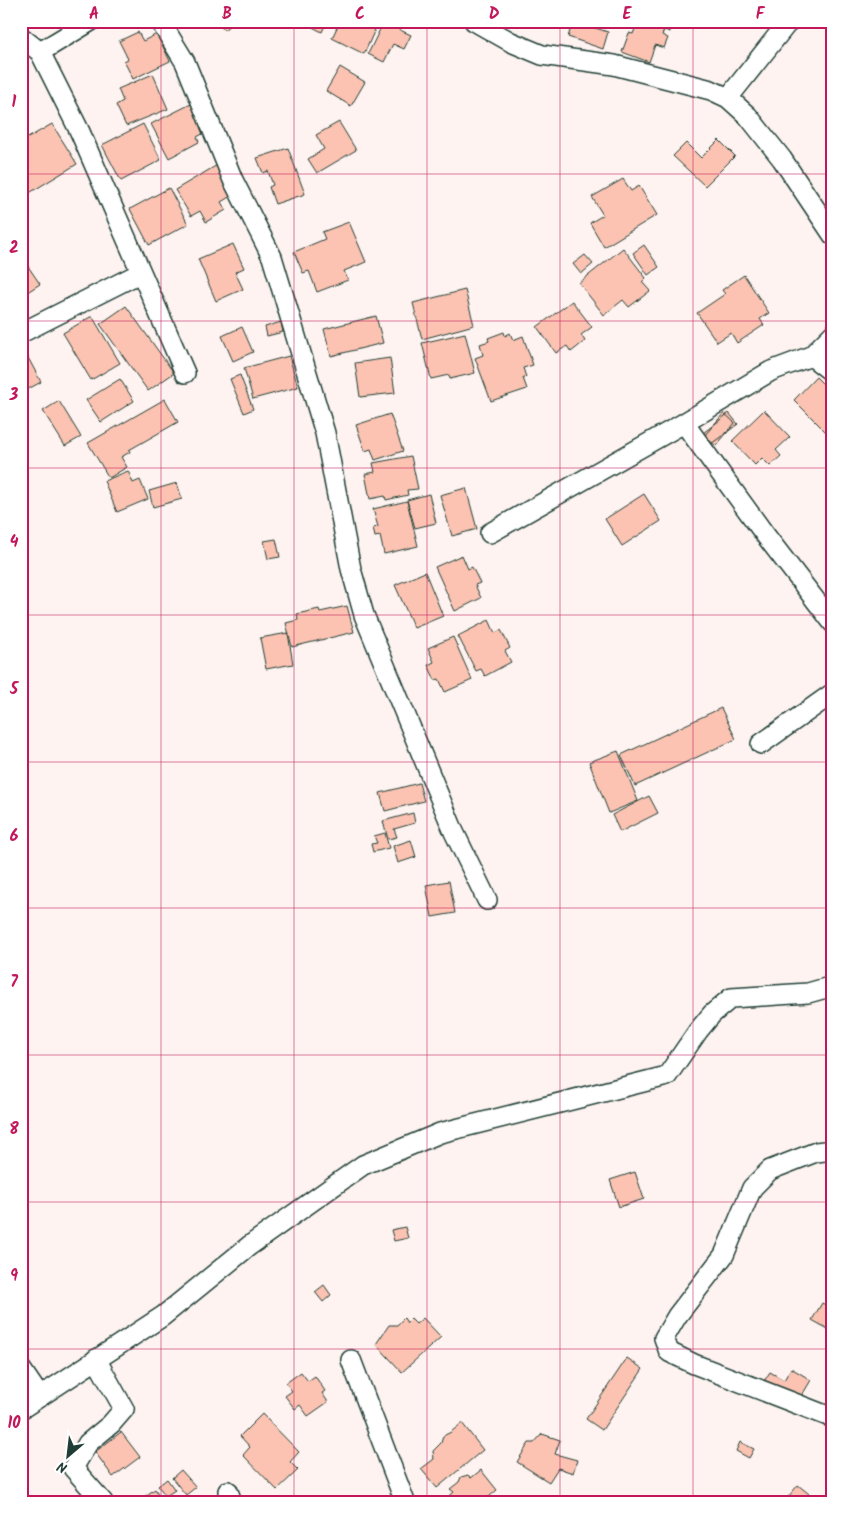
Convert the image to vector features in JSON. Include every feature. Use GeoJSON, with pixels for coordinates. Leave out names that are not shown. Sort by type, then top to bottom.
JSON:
{"type":"FeatureCollection","features":[{"type":"Feature","properties":{"kind":"street"},"geometry":{"type":"LineString","coordinates":[[40,52],[91,21]]}},
{"type":"Feature","properties":{"kind":"street"},"geometry":{"type":"LineString","coordinates":[[160,21],[185,62],[233,180],[272,257],[325,433],[348,553],[364,615],[454,832],[487,900]]}},
{"type":"Feature","properties":{"kind":"street"},"geometry":{"type":"LineString","coordinates":[[474,21],[511,42],[542,55],[614,64],[711,90],[728,98],[748,116],[782,159],[833,235]]}},
{"type":"Feature","properties":{"kind":"street"},"geometry":{"type":"LineString","coordinates":[[728,98],[789,21]]}},
{"type":"Feature","properties":{"kind":"street"},"geometry":{"type":"LineString","coordinates":[[21,37],[40,52],[80,132],[185,373]]}},
{"type":"Feature","properties":{"kind":"street"},"geometry":{"type":"LineString","coordinates":[[21,333],[140,273]]}},
{"type":"Feature","properties":{"kind":"street"},"geometry":{"type":"LineString","coordinates":[[490,533],[684,423],[771,371],[811,356],[833,334]]}},
{"type":"Feature","properties":{"kind":"street"},"geometry":{"type":"LineString","coordinates":[[811,356],[833,373]]}},
{"type":"Feature","properties":{"kind":"street"},"geometry":{"type":"LineString","coordinates":[[684,423],[766,536],[833,623]]}},
{"type":"Feature","properties":{"kind":"street"},"geometry":{"type":"LineString","coordinates":[[761,744],[833,693]]}},
{"type":"Feature","properties":{"kind":"street"},"geometry":{"type":"LineString","coordinates":[[21,1409],[163,1316],[249,1246],[364,1165],[440,1133],[667,1076],[698,1031],[712,1014],[731,998],[808,993],[833,986]]}},
{"type":"Feature","properties":{"kind":"street"},"geometry":{"type":"LineString","coordinates":[[833,1150],[816,1152],[770,1170],[752,1188],[724,1255],[677,1316],[664,1338],[669,1352],[694,1364],[833,1418]]}},
{"type":"Feature","properties":{"kind":"street"},"geometry":{"type":"LineString","coordinates":[[96,1359],[124,1409],[88,1443],[73,1468],[102,1502]]}},
{"type":"Feature","properties":{"kind":"street"},"geometry":{"type":"LineString","coordinates":[[352,1360],[405,1502]]}},
{"type":"Feature","properties":{"kind":"street"},"geometry":{"type":"LineString","coordinates":[[21,1369],[40,1396]]}},
{"type":"Feature","properties":{"kind":"building"},"geometry":{"type":"Polygon","coordinates":[[[216,21],[235,21],[224,30],[216,21]]]}},
{"type":"Feature","properties":{"kind":"building"},"geometry":{"type":"Polygon","coordinates":[[[301,21],[327,21],[322,32],[301,21]]]}},
{"type":"Feature","properties":{"kind":"building"},"geometry":{"type":"Polygon","coordinates":[[[340,21],[374,21],[373,23],[377,25],[364,54],[332,38],[340,21]]]}},
{"type":"Feature","properties":{"kind":"building"},"geometry":{"type":"Polygon","coordinates":[[[384,21],[404,21],[400,30],[411,35],[404,49],[393,44],[384,62],[368,54],[384,21]]]}},
{"type":"Feature","properties":{"kind":"building"},"geometry":{"type":"Polygon","coordinates":[[[573,21],[608,32],[603,49],[568,37],[573,21]]]}},
{"type":"Feature","properties":{"kind":"building"},"geometry":{"type":"Polygon","coordinates":[[[638,21],[674,21],[670,32],[664,30],[662,35],[668,38],[664,48],[655,45],[649,62],[622,52],[629,33],[633,34],[638,21]]]}},
{"type":"Feature","properties":{"kind":"building"},"geometry":{"type":"Polygon","coordinates":[[[138,32],[143,41],[157,34],[170,61],[133,79],[124,61],[128,59],[119,41],[138,32]]]}},
{"type":"Feature","properties":{"kind":"building"},"geometry":{"type":"Polygon","coordinates":[[[340,67],[365,82],[351,106],[326,91],[340,67]]]}},
{"type":"Feature","properties":{"kind":"building"},"geometry":{"type":"Polygon","coordinates":[[[153,74],[168,109],[126,126],[116,105],[123,101],[118,89],[153,74]]]}},
{"type":"Feature","properties":{"kind":"building"},"geometry":{"type":"Polygon","coordinates":[[[191,104],[206,132],[197,137],[199,142],[169,158],[151,124],[191,104]]]}},
{"type":"Feature","properties":{"kind":"building"},"geometry":{"type":"Polygon","coordinates":[[[339,122],[356,150],[317,173],[308,159],[324,149],[316,135],[339,122]]]}},
{"type":"Feature","properties":{"kind":"building"},"geometry":{"type":"Polygon","coordinates":[[[52,124],[77,164],[26,195],[21,187],[21,142],[52,124]]]}},
{"type":"Feature","properties":{"kind":"building"},"geometry":{"type":"Polygon","coordinates":[[[143,124],[161,160],[121,181],[102,145],[143,124]]]}},
{"type":"Feature","properties":{"kind":"building"},"geometry":{"type":"Polygon","coordinates":[[[719,140],[735,156],[705,186],[673,156],[686,143],[701,158],[719,140]]]}},
{"type":"Feature","properties":{"kind":"building"},"geometry":{"type":"Polygon","coordinates":[[[288,148],[305,194],[275,204],[269,187],[273,185],[268,171],[263,173],[257,158],[288,148]]]}},
{"type":"Feature","properties":{"kind":"building"},"geometry":{"type":"Polygon","coordinates":[[[219,164],[236,193],[221,202],[226,210],[206,222],[200,211],[191,216],[175,190],[219,164]]]}},
{"type":"Feature","properties":{"kind":"building"},"geometry":{"type":"Polygon","coordinates":[[[623,179],[631,191],[639,186],[657,215],[604,247],[590,223],[603,215],[592,197],[623,179]]]}},
{"type":"Feature","properties":{"kind":"building"},"geometry":{"type":"Polygon","coordinates":[[[169,188],[188,224],[149,245],[130,209],[169,188]]]}},
{"type":"Feature","properties":{"kind":"building"},"geometry":{"type":"Polygon","coordinates":[[[349,222],[366,262],[344,271],[348,280],[317,292],[309,271],[303,273],[294,252],[325,239],[322,232],[349,222]]]}},
{"type":"Feature","properties":{"kind":"building"},"geometry":{"type":"Polygon","coordinates":[[[233,244],[244,268],[235,272],[243,289],[216,301],[198,259],[233,244]]]}},
{"type":"Feature","properties":{"kind":"building"},"geometry":{"type":"Polygon","coordinates":[[[644,245],[659,267],[648,275],[633,253],[644,245]]]}},
{"type":"Feature","properties":{"kind":"building"},"geometry":{"type":"Polygon","coordinates":[[[623,248],[646,278],[642,282],[650,291],[629,307],[623,300],[604,315],[579,283],[623,248]]]}},
{"type":"Feature","properties":{"kind":"building"},"geometry":{"type":"Polygon","coordinates":[[[585,255],[593,264],[581,274],[573,264],[585,255]]]}},
{"type":"Feature","properties":{"kind":"building"},"geometry":{"type":"Polygon","coordinates":[[[21,256],[40,284],[21,296],[21,256]]]}},
{"type":"Feature","properties":{"kind":"building"},"geometry":{"type":"Polygon","coordinates":[[[744,275],[769,313],[760,319],[764,325],[737,343],[731,333],[717,342],[697,313],[725,294],[722,290],[744,275]]]}},
{"type":"Feature","properties":{"kind":"building"},"geometry":{"type":"Polygon","coordinates":[[[465,290],[474,325],[422,339],[413,303],[465,290]]]}},
{"type":"Feature","properties":{"kind":"building"},"geometry":{"type":"Polygon","coordinates":[[[572,301],[592,327],[581,335],[585,341],[571,352],[567,346],[556,353],[537,327],[572,301]]]}},
{"type":"Feature","properties":{"kind":"building"},"geometry":{"type":"Polygon","coordinates":[[[126,306],[174,373],[148,391],[100,324],[126,306]]]}},
{"type":"Feature","properties":{"kind":"building"},"geometry":{"type":"Polygon","coordinates":[[[92,316],[120,363],[91,380],[63,333],[92,316]]]}},
{"type":"Feature","properties":{"kind":"building"},"geometry":{"type":"Polygon","coordinates":[[[376,316],[383,343],[331,356],[324,329],[376,316]]]}},
{"type":"Feature","properties":{"kind":"building"},"geometry":{"type":"Polygon","coordinates":[[[281,322],[283,332],[267,336],[265,327],[281,322]]]}},
{"type":"Feature","properties":{"kind":"building"},"geometry":{"type":"Polygon","coordinates":[[[242,327],[253,352],[233,361],[222,336],[242,327]]]}},
{"type":"Feature","properties":{"kind":"building"},"geometry":{"type":"Polygon","coordinates":[[[504,332],[505,336],[510,333],[513,340],[523,336],[533,365],[523,368],[526,377],[523,378],[527,389],[491,401],[475,358],[483,355],[480,344],[489,341],[488,338],[504,332]]]}},
{"type":"Feature","properties":{"kind":"building"},"geometry":{"type":"Polygon","coordinates":[[[465,333],[475,373],[450,379],[449,375],[431,379],[422,343],[465,333]]]}},
{"type":"Feature","properties":{"kind":"building"},"geometry":{"type":"Polygon","coordinates":[[[25,352],[41,382],[21,393],[21,354],[25,352]]]}},
{"type":"Feature","properties":{"kind":"building"},"geometry":{"type":"Polygon","coordinates":[[[289,356],[298,387],[253,399],[244,368],[289,356]]]}},
{"type":"Feature","properties":{"kind":"building"},"geometry":{"type":"Polygon","coordinates":[[[390,358],[395,393],[360,397],[355,363],[390,358]]]}},
{"type":"Feature","properties":{"kind":"building"},"geometry":{"type":"Polygon","coordinates":[[[240,375],[253,409],[244,413],[230,379],[240,375]]]}},
{"type":"Feature","properties":{"kind":"building"},"geometry":{"type":"Polygon","coordinates":[[[816,377],[830,391],[826,394],[831,398],[833,397],[833,427],[827,433],[794,400],[816,377]]]}},
{"type":"Feature","properties":{"kind":"building"},"geometry":{"type":"Polygon","coordinates":[[[120,379],[134,401],[101,422],[86,400],[120,379]]]}},
{"type":"Feature","properties":{"kind":"building"},"geometry":{"type":"Polygon","coordinates":[[[165,399],[178,422],[129,450],[130,452],[121,457],[127,467],[109,478],[88,443],[165,399]]]}},
{"type":"Feature","properties":{"kind":"building"},"geometry":{"type":"Polygon","coordinates":[[[59,401],[81,437],[65,446],[43,411],[59,401]]]}},
{"type":"Feature","properties":{"kind":"building"},"geometry":{"type":"Polygon","coordinates":[[[764,410],[790,437],[776,450],[781,456],[770,466],[762,458],[755,465],[732,441],[764,410]]]}},
{"type":"Feature","properties":{"kind":"building"},"geometry":{"type":"Polygon","coordinates":[[[724,413],[735,423],[716,446],[704,436],[724,413]]]}},
{"type":"Feature","properties":{"kind":"building"},"geometry":{"type":"Polygon","coordinates":[[[729,413],[738,424],[711,444],[703,433],[729,413]]]}},
{"type":"Feature","properties":{"kind":"building"},"geometry":{"type":"Polygon","coordinates":[[[390,414],[403,451],[375,460],[371,449],[365,451],[356,425],[390,414]]]}},
{"type":"Feature","properties":{"kind":"building"},"geometry":{"type":"Polygon","coordinates":[[[411,456],[418,489],[407,490],[408,495],[386,500],[385,496],[370,499],[365,474],[375,472],[373,463],[411,456]]]}},
{"type":"Feature","properties":{"kind":"building"},"geometry":{"type":"Polygon","coordinates":[[[128,471],[133,483],[140,480],[148,499],[117,512],[104,481],[128,471]]]}},
{"type":"Feature","properties":{"kind":"building"},"geometry":{"type":"Polygon","coordinates":[[[177,483],[182,499],[153,507],[149,491],[177,483]]]}},
{"type":"Feature","properties":{"kind":"building"},"geometry":{"type":"Polygon","coordinates":[[[466,488],[477,529],[452,536],[440,495],[466,488]]]}},
{"type":"Feature","properties":{"kind":"building"},"geometry":{"type":"Polygon","coordinates":[[[429,494],[436,523],[415,528],[407,500],[429,494]]]}},
{"type":"Feature","properties":{"kind":"building"},"geometry":{"type":"Polygon","coordinates":[[[644,494],[661,521],[622,546],[605,519],[644,494]]]}},
{"type":"Feature","properties":{"kind":"building"},"geometry":{"type":"Polygon","coordinates":[[[407,501],[418,546],[384,554],[380,536],[375,537],[373,528],[378,527],[373,509],[407,501]]]}},
{"type":"Feature","properties":{"kind":"building"},"geometry":{"type":"Polygon","coordinates":[[[276,539],[280,557],[268,559],[264,541],[276,539]]]}},
{"type":"Feature","properties":{"kind":"building"},"geometry":{"type":"Polygon","coordinates":[[[462,555],[468,569],[472,567],[480,583],[475,585],[481,598],[455,611],[435,567],[462,555]]]}},
{"type":"Feature","properties":{"kind":"building"},"geometry":{"type":"Polygon","coordinates":[[[425,572],[443,616],[414,628],[395,585],[425,572]]]}},
{"type":"Feature","properties":{"kind":"building"},"geometry":{"type":"Polygon","coordinates":[[[347,606],[354,632],[292,647],[286,623],[298,620],[297,614],[319,609],[320,612],[347,606]]]}},
{"type":"Feature","properties":{"kind":"building"},"geometry":{"type":"Polygon","coordinates":[[[489,620],[495,633],[501,630],[510,648],[505,651],[511,662],[485,676],[481,669],[476,671],[458,636],[489,620]]]}},
{"type":"Feature","properties":{"kind":"building"},"geometry":{"type":"Polygon","coordinates":[[[288,633],[293,664],[266,669],[260,638],[288,633]]]}},
{"type":"Feature","properties":{"kind":"building"},"geometry":{"type":"Polygon","coordinates":[[[453,637],[472,680],[445,692],[439,679],[435,680],[428,665],[434,662],[428,648],[453,637]]]}},
{"type":"Feature","properties":{"kind":"building"},"geometry":{"type":"Polygon","coordinates":[[[721,708],[736,739],[635,786],[621,755],[721,708]]]}},
{"type":"Feature","properties":{"kind":"building"},"geometry":{"type":"Polygon","coordinates":[[[618,751],[638,801],[609,813],[589,762],[618,751]]]}},
{"type":"Feature","properties":{"kind":"building"},"geometry":{"type":"Polygon","coordinates":[[[419,783],[424,801],[385,811],[380,793],[419,783]]]}},
{"type":"Feature","properties":{"kind":"building"},"geometry":{"type":"Polygon","coordinates":[[[649,796],[658,813],[620,832],[612,815],[649,796]]]}},
{"type":"Feature","properties":{"kind":"building"},"geometry":{"type":"Polygon","coordinates":[[[413,813],[415,823],[394,829],[397,837],[388,839],[383,821],[413,813]]]}},
{"type":"Feature","properties":{"kind":"building"},"geometry":{"type":"Polygon","coordinates":[[[385,833],[389,848],[373,852],[371,844],[377,843],[374,836],[385,833]]]}},
{"type":"Feature","properties":{"kind":"building"},"geometry":{"type":"Polygon","coordinates":[[[411,840],[416,857],[398,863],[393,846],[411,840]]]}},
{"type":"Feature","properties":{"kind":"building"},"geometry":{"type":"Polygon","coordinates":[[[449,881],[455,913],[432,917],[426,885],[449,881]]]}},
{"type":"Feature","properties":{"kind":"building"},"geometry":{"type":"Polygon","coordinates":[[[635,1172],[644,1199],[619,1207],[610,1180],[635,1172]]]}},
{"type":"Feature","properties":{"kind":"building"},"geometry":{"type":"Polygon","coordinates":[[[405,1227],[408,1238],[394,1241],[391,1230],[405,1227]]]}},
{"type":"Feature","properties":{"kind":"building"},"geometry":{"type":"Polygon","coordinates":[[[324,1285],[331,1295],[323,1302],[315,1292],[324,1285]]]}},
{"type":"Feature","properties":{"kind":"building"},"geometry":{"type":"Polygon","coordinates":[[[822,1303],[833,1309],[833,1320],[828,1329],[812,1320],[822,1303]]]}},
{"type":"Feature","properties":{"kind":"building"},"geometry":{"type":"Polygon","coordinates":[[[404,1318],[407,1323],[411,1319],[416,1324],[423,1318],[441,1337],[402,1372],[376,1344],[389,1325],[397,1325],[404,1318]]]}},
{"type":"Feature","properties":{"kind":"building"},"geometry":{"type":"Polygon","coordinates":[[[627,1358],[643,1369],[602,1430],[586,1419],[627,1358]]]}},
{"type":"Feature","properties":{"kind":"building"},"geometry":{"type":"Polygon","coordinates":[[[791,1368],[811,1380],[798,1402],[764,1381],[770,1372],[784,1380],[791,1368]]]}},
{"type":"Feature","properties":{"kind":"building"},"geometry":{"type":"Polygon","coordinates":[[[301,1372],[308,1381],[315,1376],[325,1391],[322,1393],[328,1402],[308,1416],[300,1405],[295,1409],[285,1396],[292,1391],[286,1383],[301,1372]]]}},
{"type":"Feature","properties":{"kind":"building"},"geometry":{"type":"Polygon","coordinates":[[[262,1414],[299,1452],[290,1462],[298,1470],[277,1490],[243,1455],[250,1447],[240,1436],[262,1414]]]}},
{"type":"Feature","properties":{"kind":"building"},"geometry":{"type":"Polygon","coordinates":[[[462,1423],[483,1450],[437,1488],[421,1469],[434,1459],[433,1451],[441,1443],[443,1436],[462,1423]]]}},
{"type":"Feature","properties":{"kind":"building"},"geometry":{"type":"Polygon","coordinates":[[[121,1432],[140,1457],[113,1477],[95,1452],[121,1432]]]}},
{"type":"Feature","properties":{"kind":"building"},"geometry":{"type":"Polygon","coordinates":[[[542,1434],[560,1440],[555,1454],[577,1460],[573,1473],[558,1468],[549,1482],[517,1462],[529,1443],[534,1443],[542,1434]]]}},
{"type":"Feature","properties":{"kind":"building"},"geometry":{"type":"Polygon","coordinates":[[[740,1442],[754,1449],[749,1458],[736,1451],[740,1442]]]}},
{"type":"Feature","properties":{"kind":"building"},"geometry":{"type":"Polygon","coordinates":[[[181,1470],[196,1487],[186,1495],[172,1478],[181,1470]]]}},
{"type":"Feature","properties":{"kind":"building"},"geometry":{"type":"Polygon","coordinates":[[[481,1470],[497,1490],[483,1502],[444,1501],[454,1492],[450,1489],[459,1482],[461,1477],[468,1475],[471,1478],[481,1470]]]}},
{"type":"Feature","properties":{"kind":"building"},"geometry":{"type":"Polygon","coordinates":[[[167,1479],[175,1490],[166,1496],[158,1486],[167,1479]]]}},
{"type":"Feature","properties":{"kind":"building"},"geometry":{"type":"Polygon","coordinates":[[[798,1485],[819,1502],[784,1502],[798,1485]]]}},
{"type":"Feature","properties":{"kind":"building"},"geometry":{"type":"Polygon","coordinates":[[[155,1489],[164,1502],[137,1502],[155,1489]]]}}]}
